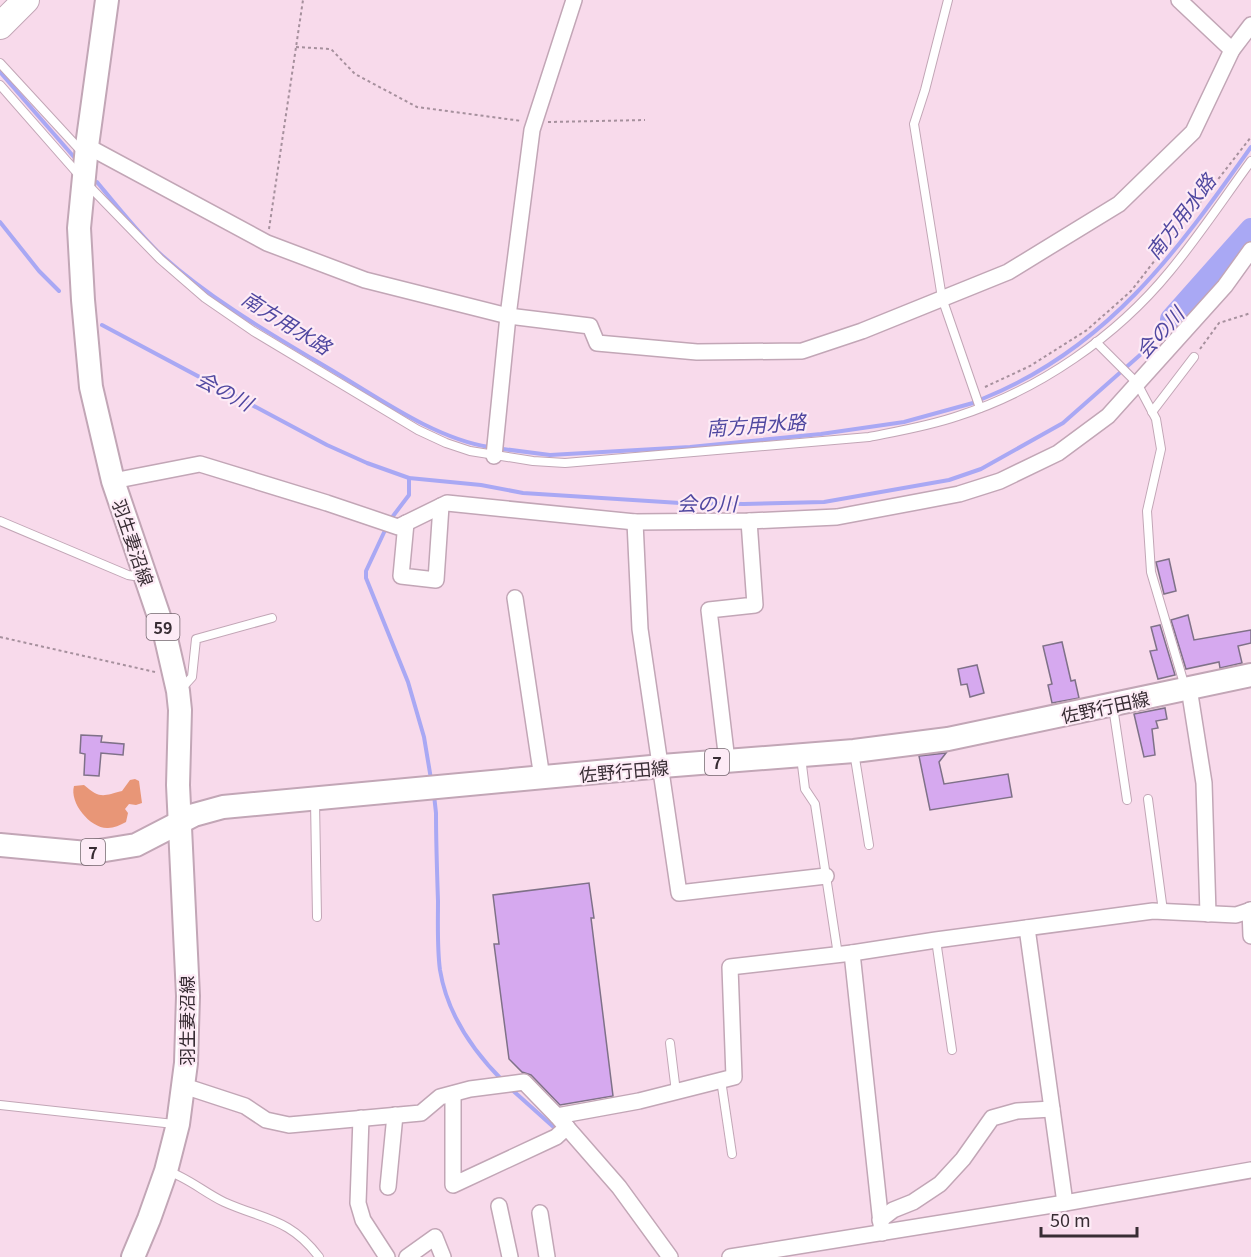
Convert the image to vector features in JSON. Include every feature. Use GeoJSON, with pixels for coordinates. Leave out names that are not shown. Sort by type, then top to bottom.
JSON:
{"type":"FeatureCollection","features":[{"type":"Feature","properties":{"kind":"highway"},"geometry":{"type":"LineString","coordinates":[[0,27],[26,0]]}},
{"type":"Feature","properties":{"kind":"main road","name":"羽生妻沼線"},"geometry":{"type":"LineString","coordinates":[[107,0],[87,151],[80,228],[91,387],[113,481],[145,572],[177,681],[180,710],[178,785],[188,996],[184,1086],[178,1124],[166,1171],[133,1257]]}},
{"type":"Feature","properties":{"kind":"main road","name":"佐野行田線"},"geometry":{"type":"LineString","coordinates":[[0,845],[87,853],[136,845],[194,814],[215,808],[662,766],[854,751],[948,739],[1251,675]]}},
{"type":"Feature","properties":{"kind":"street"},"geometry":{"type":"LineString","coordinates":[[494,456],[508,316],[534,122],[574,0]]}},
{"type":"Feature","properties":{"kind":"street"},"geometry":{"type":"LineString","coordinates":[[1179,0],[1232,50]]}},
{"type":"Feature","properties":{"kind":"street"},"geometry":{"type":"LineString","coordinates":[[87,151],[267,243],[365,280],[508,316],[590,326],[597,342],[697,352],[802,351],[862,331],[1008,272],[1119,204],[1192,132],[1232,50],[1251,25]]}},
{"type":"Feature","properties":{"kind":"street"},"geometry":{"type":"LineString","coordinates":[[113,481],[200,464],[398,527],[447,504],[635,522],[749,521],[837,517],[959,494],[1000,481],[1058,453],[1108,416],[1225,286],[1251,250]]}},
{"type":"Feature","properties":{"kind":"street"},"geometry":{"type":"LineString","coordinates":[[406,523],[401,576],[436,580],[441,506]]}},
{"type":"Feature","properties":{"kind":"street"},"geometry":{"type":"LineString","coordinates":[[727,761],[709,610],[755,605],[749,521]]}},
{"type":"Feature","properties":{"kind":"street"},"geometry":{"type":"LineString","coordinates":[[635,522],[640,629],[679,893],[826,876]]}},
{"type":"Feature","properties":{"kind":"street"},"geometry":{"type":"LineString","coordinates":[[515,598],[542,778]]}},
{"type":"Feature","properties":{"kind":"street"},"geometry":{"type":"LineString","coordinates":[[1187,688],[1204,783],[1208,914]]}},
{"type":"Feature","properties":{"kind":"street"},"geometry":{"type":"LineString","coordinates":[[562,1121],[734,1077],[730,967],[845,954],[1153,910],[1236,915],[1250,910],[1251,936]]}},
{"type":"Feature","properties":{"kind":"street"},"geometry":{"type":"LineString","coordinates":[[1027,927],[1065,1203]]}},
{"type":"Feature","properties":{"kind":"street"},"geometry":{"type":"LineString","coordinates":[[845,954],[881,1227]]}},
{"type":"Feature","properties":{"kind":"street"},"geometry":{"type":"LineString","coordinates":[[184,1086],[245,1106],[266,1120],[289,1125],[421,1113],[440,1098],[453,1094],[470,1089],[524,1082],[619,1186],[670,1257]]}},
{"type":"Feature","properties":{"kind":"street"},"geometry":{"type":"LineString","coordinates":[[453,1094],[453,1185],[556,1137],[562,1121]]}},
{"type":"Feature","properties":{"kind":"street"},"geometry":{"type":"LineString","coordinates":[[881,1227],[893,1210],[914,1202],[940,1184],[963,1159],[992,1118],[1017,1111],[1052,1109]]}},
{"type":"Feature","properties":{"kind":"street"},"geometry":{"type":"LineString","coordinates":[[388,1187],[395,1115]]}},
{"type":"Feature","properties":{"kind":"street"},"geometry":{"type":"LineString","coordinates":[[361,1118],[358,1203],[363,1220],[387,1257]]}},
{"type":"Feature","properties":{"kind":"street"},"geometry":{"type":"LineString","coordinates":[[730,1257],[881,1227],[1065,1203],[1251,1170]]}},
{"type":"Feature","properties":{"kind":"street"},"geometry":{"type":"LineString","coordinates":[[500,1206],[510,1257]]}},
{"type":"Feature","properties":{"kind":"street"},"geometry":{"type":"LineString","coordinates":[[540,1213],[547,1257]]}},
{"type":"Feature","properties":{"kind":"street"},"geometry":{"type":"LineString","coordinates":[[407,1257],[435,1237],[443,1257]]}},
{"type":"Feature","properties":{"kind":"lane"},"geometry":{"type":"LineString","coordinates":[[948,0],[914,124],[942,298],[980,408]]}},
{"type":"Feature","properties":{"kind":"lane"},"geometry":{"type":"LineString","coordinates":[[0,63],[87,151]]}},
{"type":"Feature","properties":{"kind":"lane"},"geometry":{"type":"LineString","coordinates":[[0,85],[84,181],[160,259],[205,298],[253,331],[418,430],[446,443],[494,456],[533,461],[586,462],[869,437],[913,428],[980,408],[1031,384],[1096,342],[1135,308],[1170,272],[1251,161]]}},
{"type":"Feature","properties":{"kind":"lane"},"geometry":{"type":"LineString","coordinates":[[1096,342],[1137,383],[1156,419],[1161,449],[1147,511],[1151,572],[1187,688]]}},
{"type":"Feature","properties":{"kind":"lane"},"geometry":{"type":"LineString","coordinates":[[1152,412],[1194,357]]}},
{"type":"Feature","properties":{"kind":"lane"},"geometry":{"type":"LineString","coordinates":[[0,521],[128,574],[134,576],[145,572]]}},
{"type":"Feature","properties":{"kind":"lane"},"geometry":{"type":"LineString","coordinates":[[177,681],[192,677],[196,639],[272,618]]}},
{"type":"Feature","properties":{"kind":"lane"},"geometry":{"type":"LineString","coordinates":[[1112,704],[1126,801]]}},
{"type":"Feature","properties":{"kind":"lane"},"geometry":{"type":"LineString","coordinates":[[854,751],[869,845]]}},
{"type":"Feature","properties":{"kind":"lane"},"geometry":{"type":"LineString","coordinates":[[800,755],[805,789],[815,804],[826,876],[845,954]]}},
{"type":"Feature","properties":{"kind":"lane"},"geometry":{"type":"LineString","coordinates":[[315,799],[317,917]]}},
{"type":"Feature","properties":{"kind":"lane"},"geometry":{"type":"LineString","coordinates":[[1148,799],[1163,911]]}},
{"type":"Feature","properties":{"kind":"lane"},"geometry":{"type":"LineString","coordinates":[[936,940],[952,1050]]}},
{"type":"Feature","properties":{"kind":"lane"},"geometry":{"type":"LineString","coordinates":[[670,1042],[676,1092]]}},
{"type":"Feature","properties":{"kind":"lane"},"geometry":{"type":"LineString","coordinates":[[721,1080],[732,1154]]}},
{"type":"Feature","properties":{"kind":"lane"},"geometry":{"type":"LineString","coordinates":[[0,1105],[178,1124]]}},
{"type":"Feature","properties":{"kind":"lane"},"geometry":{"type":"LineString","coordinates":[[166,1171],[224,1202],[274,1219],[303,1239],[319,1257]]}},
{"type":"Feature","properties":{"kind":"path"},"geometry":{"type":"LineString","coordinates":[[267,243],[303,0]]}},
{"type":"Feature","properties":{"kind":"path"},"geometry":{"type":"LineString","coordinates":[[296,46],[331,49],[355,74],[417,108],[534,122],[645,120]]}},
{"type":"Feature","properties":{"kind":"path"},"geometry":{"type":"LineString","coordinates":[[974,392],[1030,366],[1087,330],[1131,291],[1251,137]]}},
{"type":"Feature","properties":{"kind":"path"},"geometry":{"type":"LineString","coordinates":[[1194,357],[1219,323],[1251,313]]}},
{"type":"Feature","properties":{"kind":"path"},"geometry":{"type":"LineString","coordinates":[[0,637],[159,673],[177,681]]}},
{"type":"Feature","properties":{"kind":"shaded area"},"geometry":{"type":"Polygon","coordinates":[[[130,780],[139,781],[142,803],[129,804],[125,809],[128,813],[126,822],[117,826],[101,827],[88,820],[75,800],[74,786],[84,785],[94,793],[106,795],[122,791],[130,780]]]}},
{"type":"Feature","properties":{"kind":"building"},"geometry":{"type":"Polygon","coordinates":[[[1169,559],[1176,591],[1164,594],[1156,562],[1169,559]]]}},
{"type":"Feature","properties":{"kind":"building"},"geometry":{"type":"Polygon","coordinates":[[[1188,615],[1194,640],[1251,630],[1251,643],[1238,646],[1242,663],[1220,668],[1219,662],[1186,669],[1171,620],[1188,615]]]}},
{"type":"Feature","properties":{"kind":"building"},"geometry":{"type":"Polygon","coordinates":[[[1160,625],[1175,675],[1158,679],[1150,651],[1157,650],[1151,627],[1160,625]]]}},
{"type":"Feature","properties":{"kind":"building"},"geometry":{"type":"Polygon","coordinates":[[[1062,642],[1071,681],[1075,680],[1079,698],[1052,703],[1048,685],[1052,684],[1043,646],[1062,642]]]}},
{"type":"Feature","properties":{"kind":"building"},"geometry":{"type":"Polygon","coordinates":[[[977,665],[984,693],[970,697],[967,684],[961,685],[958,669],[977,665]]]}},
{"type":"Feature","properties":{"kind":"building"},"geometry":{"type":"Polygon","coordinates":[[[1165,708],[1167,719],[1156,721],[1158,728],[1152,729],[1155,755],[1144,757],[1134,714],[1165,708]]]}},
{"type":"Feature","properties":{"kind":"building"},"geometry":{"type":"Polygon","coordinates":[[[81,735],[102,736],[101,742],[124,744],[123,755],[101,753],[99,776],[84,775],[85,754],[80,753],[81,735]]]}},
{"type":"Feature","properties":{"kind":"building"},"geometry":{"type":"Polygon","coordinates":[[[946,753],[939,762],[944,784],[1008,774],[1012,797],[930,810],[919,756],[946,753]]]}},
{"type":"Feature","properties":{"kind":"building"},"geometry":{"type":"Polygon","coordinates":[[[589,883],[594,918],[591,918],[613,1096],[560,1105],[531,1075],[522,1072],[509,1059],[494,944],[499,944],[493,895],[589,883]]]}},
{"type":"Feature","properties":{"kind":"waterway","name":"南方用水路"},"geometry":{"type":"LineString","coordinates":[[0,72],[74,157]]}},
{"type":"Feature","properties":{"kind":"waterway","name":"南方用水路"},"geometry":{"type":"LineString","coordinates":[[982,399],[1026,378],[1066,353],[1102,325],[1166,260],[1251,147]]}},
{"type":"Feature","properties":{"kind":"waterway","name":"南方用水路"},"geometry":{"type":"LineString","coordinates":[[97,182],[157,251],[221,302],[411,418],[450,436],[489,447]]}},
{"type":"Feature","properties":{"kind":"waterway","name":"会の川"},"geometry":{"type":"LineString","coordinates":[[0,222],[39,271],[59,291]]}},
{"type":"Feature","properties":{"kind":"waterway","name":"会の川"},"geometry":{"type":"LineString","coordinates":[[1171,319],[1251,229]]}},
{"type":"Feature","properties":{"kind":"waterway","name":"会の川"},"geometry":{"type":"LineString","coordinates":[[102,325],[327,445],[409,478],[481,485],[523,493],[680,503],[744,504],[824,502],[949,480],[981,469],[1063,423],[1140,355],[1171,319]]}},
{"type":"Feature","properties":{"kind":"waterway","name":"南方用水路"},"geometry":{"type":"LineString","coordinates":[[503,449],[550,455],[690,447],[821,434],[904,422],[973,403]]}},
{"type":"Feature","properties":{"kind":"waterway"},"geometry":{"type":"LineString","coordinates":[[390,520],[409,495],[409,478]]}},
{"type":"Feature","properties":{"kind":"waterway"},"geometry":{"type":"LineString","coordinates":[[387,526],[366,571],[366,578],[408,682],[424,737],[431,779]]}},
{"type":"Feature","properties":{"kind":"waterway"},"geometry":{"type":"LineString","coordinates":[[434,795],[438,953],[443,986],[463,1030],[481,1057],[503,1081]]}},
{"type":"Feature","properties":{"kind":"waterway"},"geometry":{"type":"LineString","coordinates":[[510,1088],[558,1131]]}}]}
